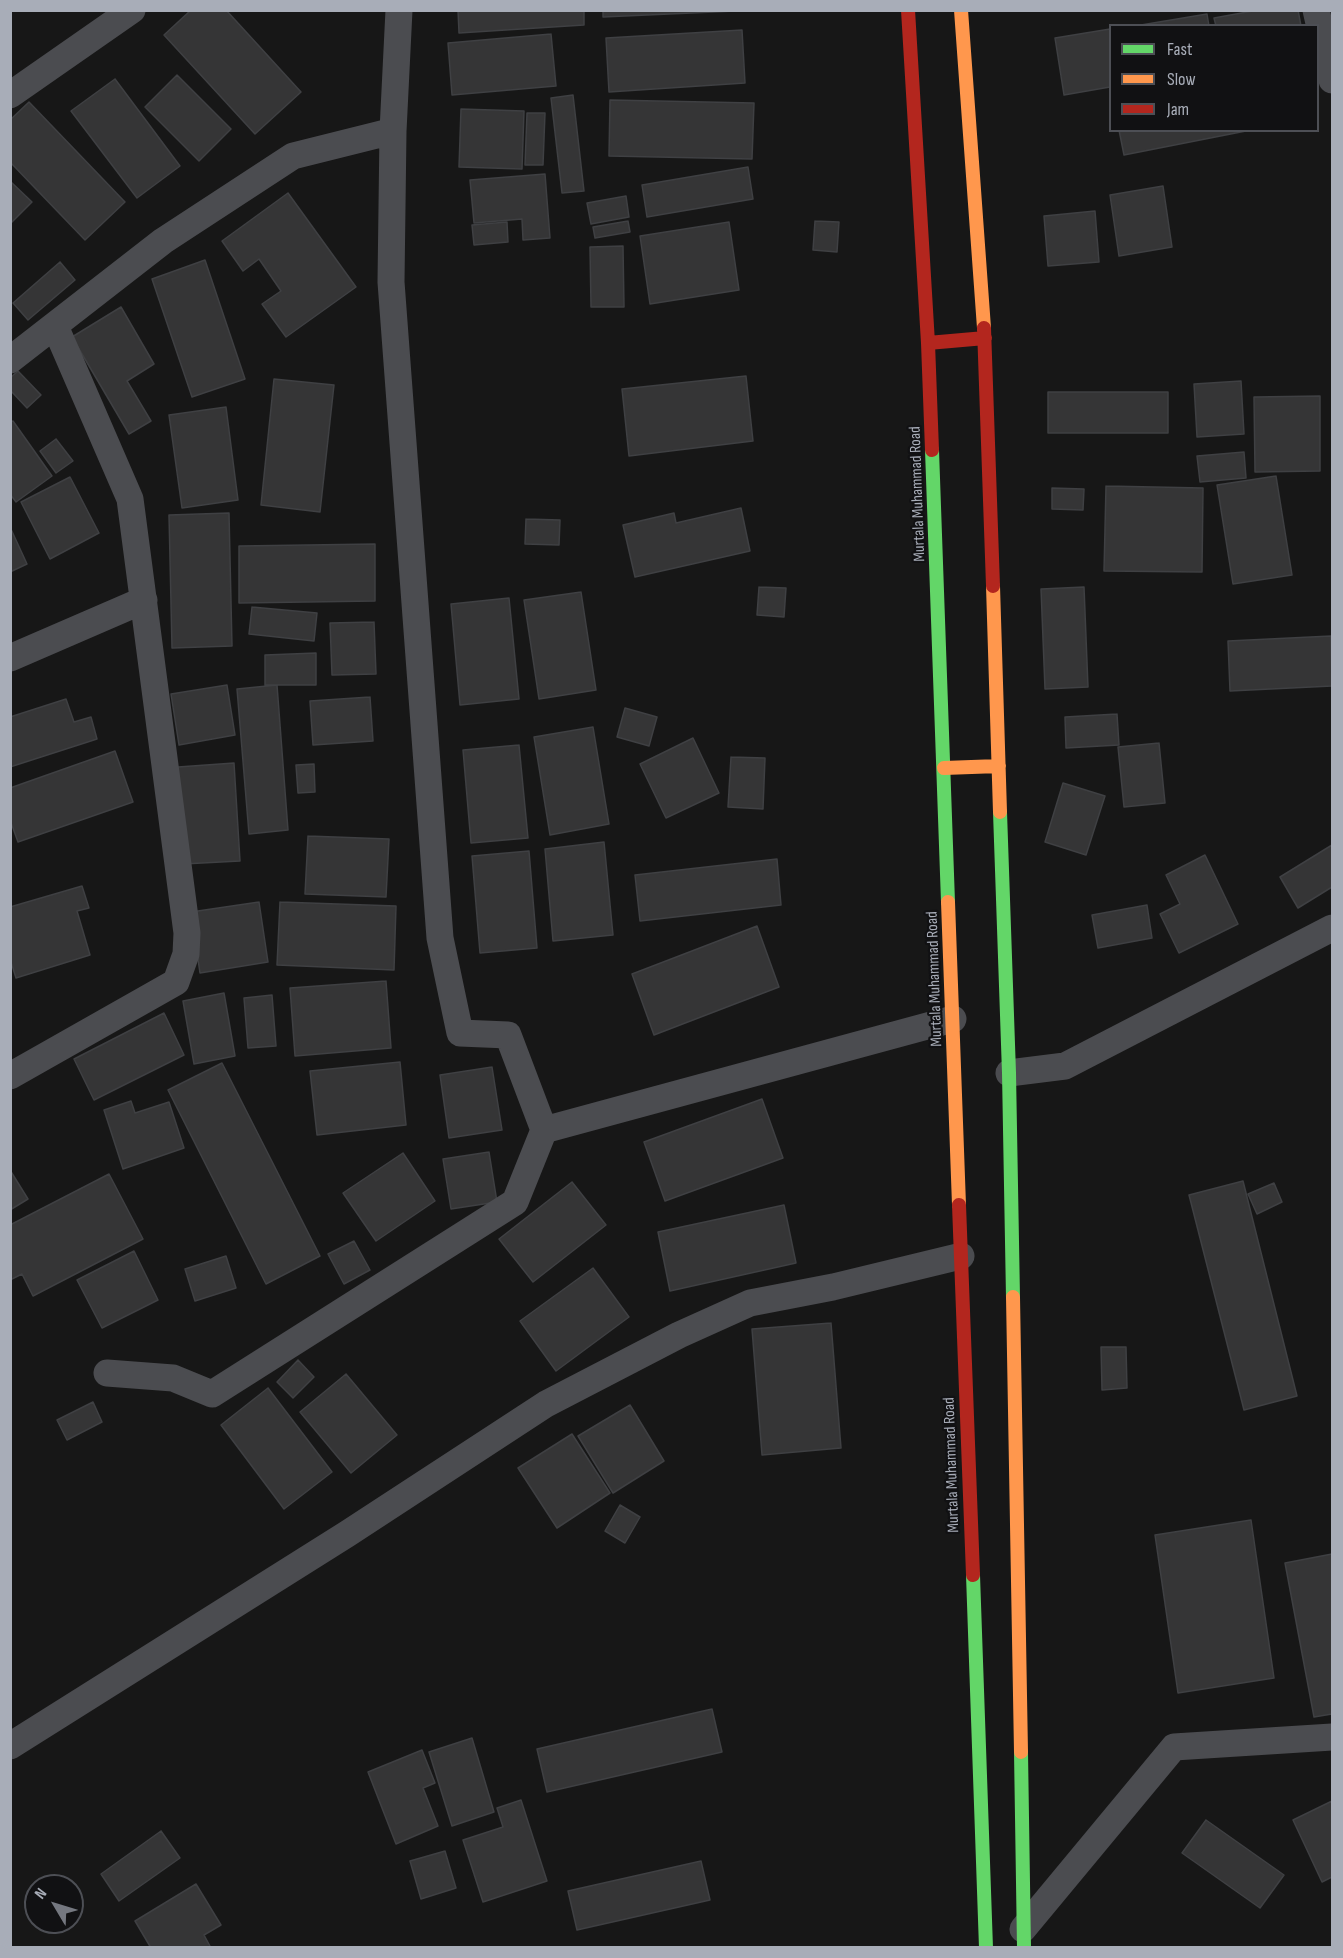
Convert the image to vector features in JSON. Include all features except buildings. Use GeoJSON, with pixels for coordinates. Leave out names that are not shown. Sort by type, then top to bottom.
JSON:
{"type":"FeatureCollection","features":[{"type":"Feature","properties":{"kind":"highway","name":"Murtala Muhammad Road"},"geometry":{"type":"LineString","coordinates":[[908,10],[928,343],[986,1947]]}},
{"type":"Feature","properties":{"kind":"highway"},"geometry":{"type":"LineString","coordinates":[[961,10],[985,338],[999,766],[1009,1073],[1024,1938]]}},
{"type":"Feature","properties":{"kind":"highway"},"geometry":{"type":"LineString","coordinates":[[928,343],[985,338]]}},
{"type":"Feature","properties":{"kind":"highway"},"geometry":{"type":"LineString","coordinates":[[944,768],[999,766]]}},
{"type":"Feature","properties":{"kind":"street"},"geometry":{"type":"LineString","coordinates":[[10,95],[132,10]]}},
{"type":"Feature","properties":{"kind":"street"},"geometry":{"type":"LineString","coordinates":[[107,1373],[173,1378],[212,1394],[515,1202],[544,1130],[508,1035],[460,1033],[440,938],[392,282],[393,131],[399,10]]}},
{"type":"Feature","properties":{"kind":"street"},"geometry":{"type":"LineString","coordinates":[[1316,10],[1332,80]]}},
{"type":"Feature","properties":{"kind":"street"},"geometry":{"type":"LineString","coordinates":[[10,360],[164,241],[293,156],[393,131]]}},
{"type":"Feature","properties":{"kind":"street"},"geometry":{"type":"LineString","coordinates":[[10,1076],[176,982],[186,954],[187,933],[130,500],[55,326]]}},
{"type":"Feature","properties":{"kind":"street"},"geometry":{"type":"LineString","coordinates":[[10,658],[144,600]]}},
{"type":"Feature","properties":{"kind":"street"},"geometry":{"type":"LineString","coordinates":[[1009,1073],[1065,1066],[1332,928]]}},
{"type":"Feature","properties":{"kind":"street"},"geometry":{"type":"LineString","coordinates":[[544,1130],[953,1019]]}},
{"type":"Feature","properties":{"kind":"street"},"geometry":{"type":"LineString","coordinates":[[10,1746],[347,1534],[546,1404],[648,1351],[750,1303],[833,1287],[961,1256]]}},
{"type":"Feature","properties":{"kind":"street"},"geometry":{"type":"LineString","coordinates":[[1024,1938],[1174,1747],[1332,1737]]}},
{"type":"Feature","properties":{"kind":"traffic: fast"},"geometry":{"type":"LineString","coordinates":[[932,450],[948,902]]}},
{"type":"Feature","properties":{"kind":"traffic: fast"},"geometry":{"type":"LineString","coordinates":[[1000,812],[1009,1073],[1013,1297]]}},
{"type":"Feature","properties":{"kind":"traffic: fast"},"geometry":{"type":"LineString","coordinates":[[973,1575],[986,1948]]}},
{"type":"Feature","properties":{"kind":"traffic: fast"},"geometry":{"type":"LineString","coordinates":[[1021,1752],[1024,1948]]}},
{"type":"Feature","properties":{"kind":"traffic: slow"},"geometry":{"type":"LineString","coordinates":[[961,10],[984,328]]}},
{"type":"Feature","properties":{"kind":"traffic: slow"},"geometry":{"type":"LineString","coordinates":[[993,586],[1000,812]]}},
{"type":"Feature","properties":{"kind":"traffic: slow"},"geometry":{"type":"LineString","coordinates":[[944,768],[999,766]]}},
{"type":"Feature","properties":{"kind":"traffic: slow"},"geometry":{"type":"LineString","coordinates":[[948,902],[959,1205]]}},
{"type":"Feature","properties":{"kind":"traffic: slow"},"geometry":{"type":"LineString","coordinates":[[1013,1297],[1021,1752]]}},
{"type":"Feature","properties":{"kind":"traffic: jam"},"geometry":{"type":"LineString","coordinates":[[908,10],[928,343],[932,450]]}},
{"type":"Feature","properties":{"kind":"traffic: jam"},"geometry":{"type":"LineString","coordinates":[[984,328],[993,586]]}},
{"type":"Feature","properties":{"kind":"traffic: jam"},"geometry":{"type":"LineString","coordinates":[[928,343],[985,338]]}},
{"type":"Feature","properties":{"kind":"traffic: jam"},"geometry":{"type":"LineString","coordinates":[[959,1205],[973,1575]]}}]}
